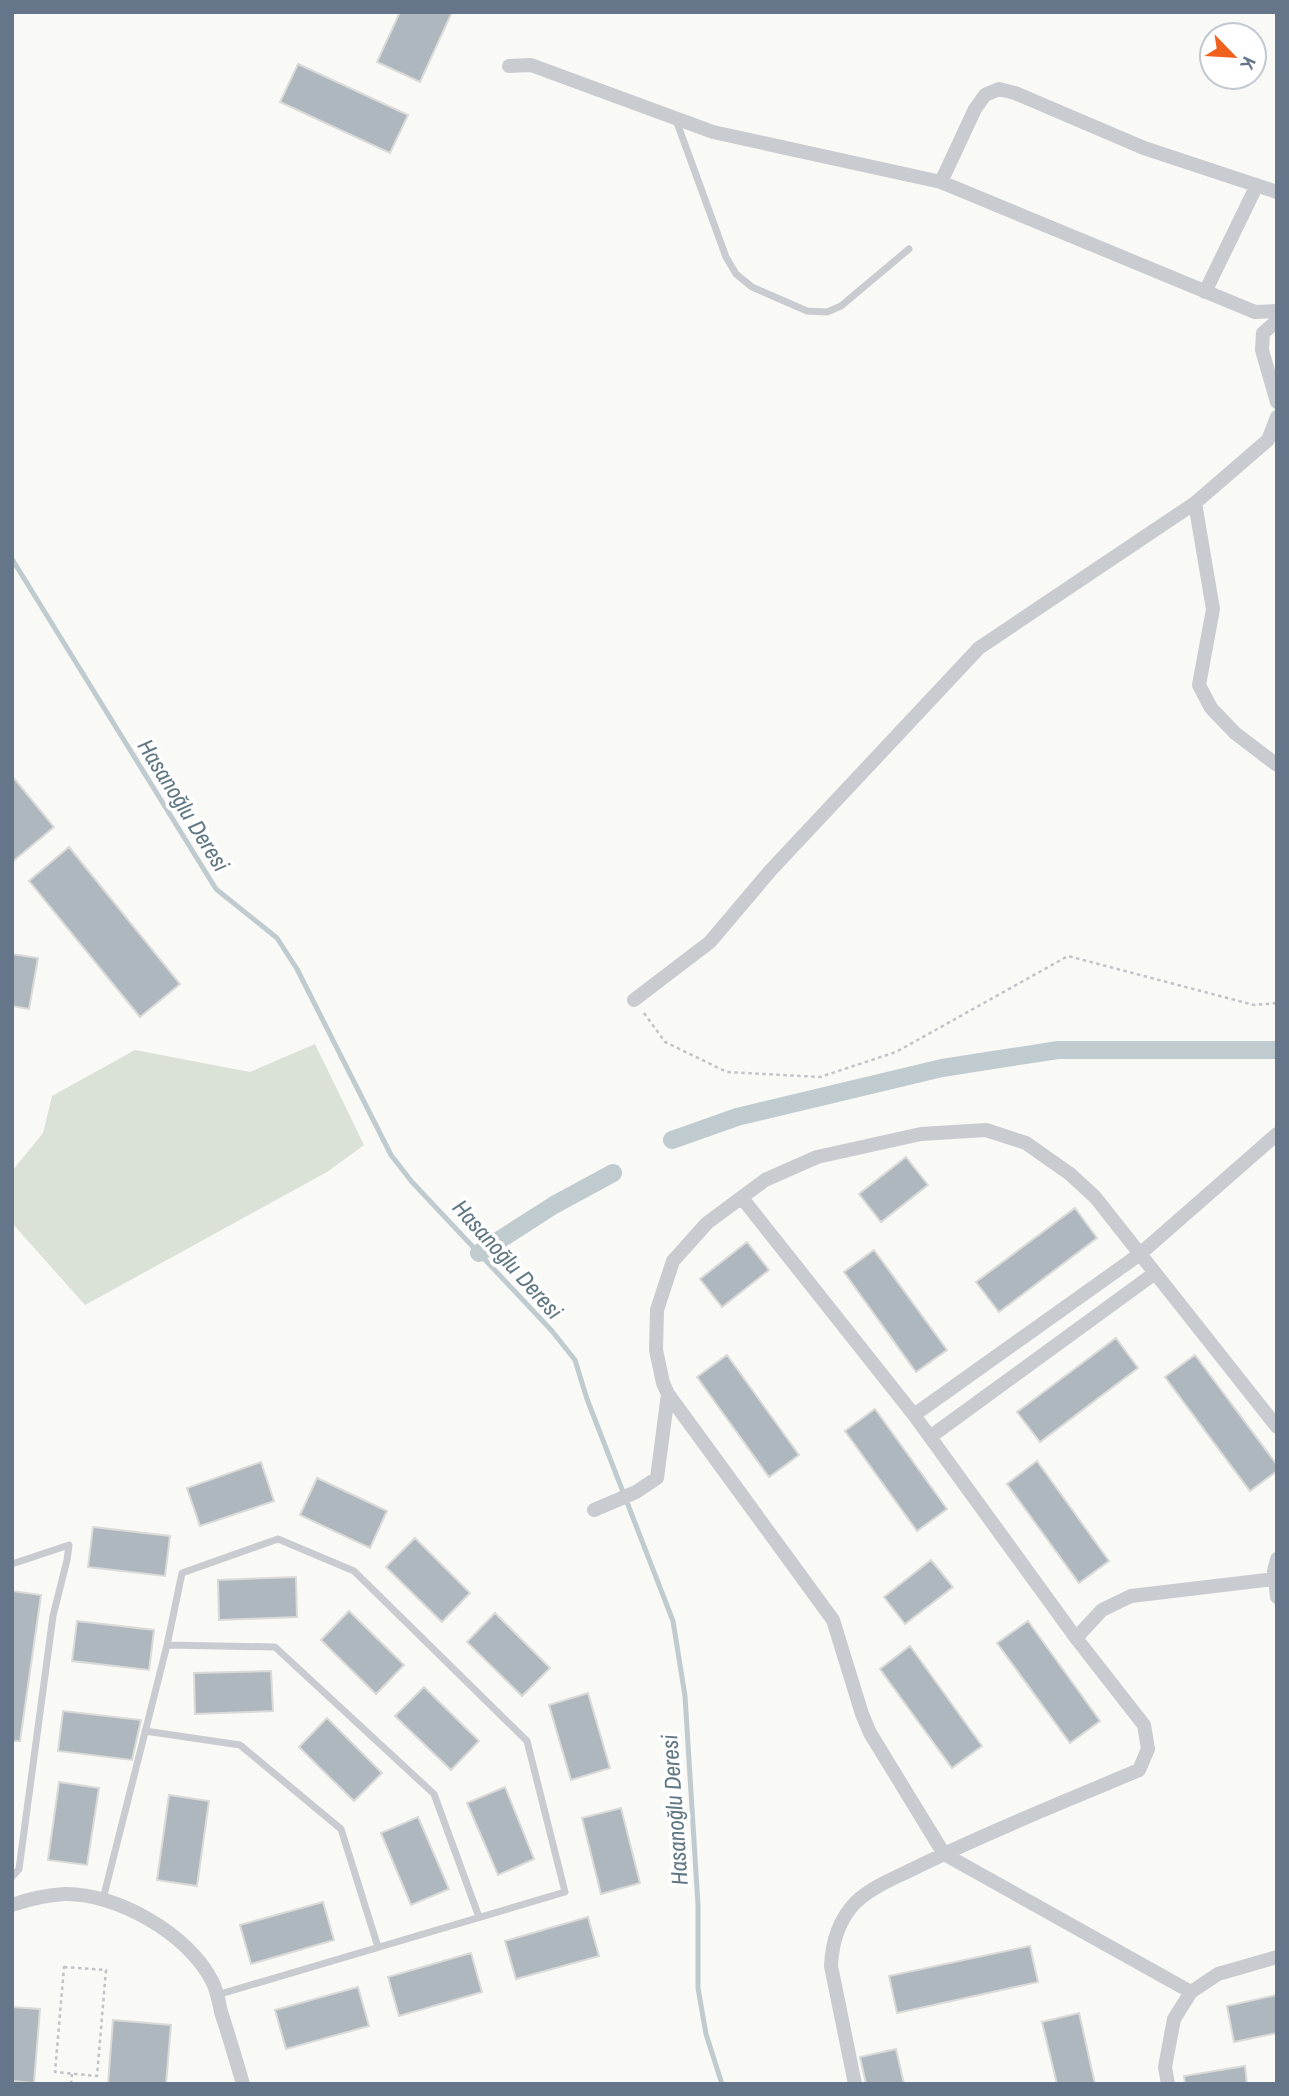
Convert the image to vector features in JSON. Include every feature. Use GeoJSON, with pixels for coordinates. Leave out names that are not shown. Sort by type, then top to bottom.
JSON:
{"type":"FeatureCollection","features":[{"type":"Feature","properties":{"kind":"street"},"geometry":{"type":"LineString","coordinates":[[509,66],[531,65],[713,132],[941,182],[1255,312],[1277,311]]}},
{"type":"Feature","properties":{"kind":"street"},"geometry":{"type":"LineString","coordinates":[[941,182],[975,109],[985,95],[999,89],[1015,93],[1144,148],[1277,192]]}},
{"type":"Feature","properties":{"kind":"street"},"geometry":{"type":"LineString","coordinates":[[1205,292],[1258,185]]}},
{"type":"Feature","properties":{"kind":"street"},"geometry":{"type":"LineString","coordinates":[[1277,321],[1263,333],[1262,350],[1277,402]]}},
{"type":"Feature","properties":{"kind":"street"},"geometry":{"type":"LineString","coordinates":[[634,1000],[710,942],[770,871],[979,648],[1195,503],[1268,440],[1277,417]]}},
{"type":"Feature","properties":{"kind":"street"},"geometry":{"type":"LineString","coordinates":[[1195,503],[1213,609],[1199,685],[1211,708],[1234,733],[1277,765]]}},
{"type":"Feature","properties":{"kind":"street"},"geometry":{"type":"LineString","coordinates":[[1191,1992],[944,1854],[870,1733],[833,1620],[668,1394],[656,1350],[657,1310],[673,1261],[707,1223],[765,1180],[817,1157],[921,1134],[986,1130],[1026,1143],[1070,1174],[1095,1197],[1277,1427]]}},
{"type":"Feature","properties":{"kind":"street"},"geometry":{"type":"LineString","coordinates":[[914,1415],[1140,1254],[1277,1134]]}},
{"type":"Feature","properties":{"kind":"street"},"geometry":{"type":"LineString","coordinates":[[742,1198],[914,1415],[1076,1638],[1144,1725],[1148,1749],[1139,1770],[944,1854],[872,1890],[854,1904],[841,1923],[832,1947],[831,1966],[855,2084]]}},
{"type":"Feature","properties":{"kind":"street"},"geometry":{"type":"LineString","coordinates":[[930,1437],[1155,1273]]}},
{"type":"Feature","properties":{"kind":"street"},"geometry":{"type":"LineString","coordinates":[[594,1510],[636,1492],[657,1478],[668,1394]]}},
{"type":"Feature","properties":{"kind":"street"},"geometry":{"type":"LineString","coordinates":[[1277,1559],[1274,1579],[1277,1597]]}},
{"type":"Feature","properties":{"kind":"street"},"geometry":{"type":"LineString","coordinates":[[1076,1638],[1102,1610],[1131,1596],[1274,1579]]}},
{"type":"Feature","properties":{"kind":"street"},"geometry":{"type":"LineString","coordinates":[[12,1905],[66,1894],[103,1899],[139,1914],[167,1932],[194,1954],[212,1981],[243,2084]]}},
{"type":"Feature","properties":{"kind":"street"},"geometry":{"type":"LineString","coordinates":[[1168,2084],[1165,2067],[1174,2019],[1191,1992],[1218,1974],[1277,1958]]}},
{"type":"Feature","properties":{"kind":"lane"},"geometry":{"type":"LineString","coordinates":[[676,120],[726,257],[736,274],[752,287],[807,310],[827,312],[841,306],[909,249]]}},
{"type":"Feature","properties":{"kind":"lane"},"geometry":{"type":"LineString","coordinates":[[103,1899],[167,1645],[182,1573],[278,1539],[354,1572],[527,1741],[565,1892],[216,1995]]}},
{"type":"Feature","properties":{"kind":"lane"},"geometry":{"type":"LineString","coordinates":[[12,1564],[69,1545],[52,1616],[19,1869],[12,1877]]}},
{"type":"Feature","properties":{"kind":"lane"},"geometry":{"type":"LineString","coordinates":[[167,1645],[275,1647],[434,1794],[479,1917]]}},
{"type":"Feature","properties":{"kind":"lane"},"geometry":{"type":"LineString","coordinates":[[145,1731],[240,1745],[341,1829],[378,1947]]}},
{"type":"Feature","properties":{"kind":"path"},"geometry":{"type":"LineString","coordinates":[[634,1000],[665,1042],[727,1072],[820,1077],[896,1052],[1068,956],[1254,1005],[1277,1003]]}},
{"type":"Feature","properties":{"kind":"path"},"geometry":{"type":"LineString","coordinates":[[64,1966],[106,1970],[97,2076],[72,2074],[55,2072],[64,1966]]}},
{"type":"Feature","properties":{"kind":"path"},"geometry":{"type":"LineString","coordinates":[[71,2084],[72,2074]]}},
{"type":"Feature","properties":{"kind":"shaded area"},"geometry":{"type":"Polygon","coordinates":[[[315,1044],[364,1145],[327,1172],[85,1305],[12,1223],[12,1171],[43,1133],[52,1096],[135,1050],[250,1072],[315,1044]]]}},
{"type":"Feature","properties":{"kind":"building"},"geometry":{"type":"Polygon","coordinates":[[[400,12],[452,12],[420,82],[377,62],[400,12]]]}},
{"type":"Feature","properties":{"kind":"building"},"geometry":{"type":"Polygon","coordinates":[[[298,64],[408,115],[390,153],[280,102],[298,64]]]}},
{"type":"Feature","properties":{"kind":"building"},"geometry":{"type":"Polygon","coordinates":[[[12,776],[54,827],[12,862],[12,776]]]}},
{"type":"Feature","properties":{"kind":"building"},"geometry":{"type":"Polygon","coordinates":[[[69,847],[180,984],[140,1017],[29,881],[69,847]]]}},
{"type":"Feature","properties":{"kind":"building"},"geometry":{"type":"Polygon","coordinates":[[[12,954],[38,958],[29,1009],[12,1006],[12,954]]]}},
{"type":"Feature","properties":{"kind":"building"},"geometry":{"type":"Polygon","coordinates":[[[906,1157],[928,1185],[881,1222],[859,1194],[906,1157]]]}},
{"type":"Feature","properties":{"kind":"building"},"geometry":{"type":"Polygon","coordinates":[[[1075,1208],[1097,1238],[999,1312],[976,1282],[1075,1208]]]}},
{"type":"Feature","properties":{"kind":"building"},"geometry":{"type":"Polygon","coordinates":[[[747,1242],[769,1270],[722,1307],[700,1279],[747,1242]]]}},
{"type":"Feature","properties":{"kind":"building"},"geometry":{"type":"Polygon","coordinates":[[[874,1250],[947,1350],[916,1372],[844,1272],[874,1250]]]}},
{"type":"Feature","properties":{"kind":"building"},"geometry":{"type":"Polygon","coordinates":[[[1116,1338],[1138,1368],[1040,1442],[1017,1412],[1116,1338]]]}},
{"type":"Feature","properties":{"kind":"building"},"geometry":{"type":"Polygon","coordinates":[[[727,1355],[799,1455],[769,1477],[697,1377],[727,1355]]]}},
{"type":"Feature","properties":{"kind":"building"},"geometry":{"type":"Polygon","coordinates":[[[1195,1355],[1277,1465],[1277,1471],[1250,1491],[1165,1377],[1195,1355]]]}},
{"type":"Feature","properties":{"kind":"building"},"geometry":{"type":"Polygon","coordinates":[[[875,1409],[947,1509],[917,1531],[845,1431],[875,1409]]]}},
{"type":"Feature","properties":{"kind":"building"},"geometry":{"type":"Polygon","coordinates":[[[1037,1461],[1109,1561],[1079,1583],[1007,1484],[1037,1461]]]}},
{"type":"Feature","properties":{"kind":"building"},"geometry":{"type":"Polygon","coordinates":[[[261,1462],[274,1501],[200,1526],[187,1488],[261,1462]]]}},
{"type":"Feature","properties":{"kind":"building"},"geometry":{"type":"Polygon","coordinates":[[[317,1478],[387,1511],[370,1548],[300,1515],[317,1478]]]}},
{"type":"Feature","properties":{"kind":"building"},"geometry":{"type":"Polygon","coordinates":[[[93,1527],[170,1536],[165,1576],[88,1567],[93,1527]]]}},
{"type":"Feature","properties":{"kind":"building"},"geometry":{"type":"Polygon","coordinates":[[[415,1538],[470,1593],[442,1622],[386,1567],[415,1538]]]}},
{"type":"Feature","properties":{"kind":"building"},"geometry":{"type":"Polygon","coordinates":[[[931,1560],[953,1587],[905,1624],[884,1597],[931,1560]]]}},
{"type":"Feature","properties":{"kind":"building"},"geometry":{"type":"Polygon","coordinates":[[[296,1577],[297,1617],[219,1620],[218,1580],[296,1577]]]}},
{"type":"Feature","properties":{"kind":"building"},"geometry":{"type":"Polygon","coordinates":[[[12,1591],[41,1595],[20,1741],[12,1741],[12,1591]]]}},
{"type":"Feature","properties":{"kind":"building"},"geometry":{"type":"Polygon","coordinates":[[[349,1611],[404,1665],[376,1694],[321,1640],[349,1611]]]}},
{"type":"Feature","properties":{"kind":"building"},"geometry":{"type":"Polygon","coordinates":[[[495,1613],[550,1668],[522,1696],[467,1642],[495,1613]]]}},
{"type":"Feature","properties":{"kind":"building"},"geometry":{"type":"Polygon","coordinates":[[[77,1621],[154,1630],[149,1670],[72,1661],[77,1621]]]}},
{"type":"Feature","properties":{"kind":"building"},"geometry":{"type":"Polygon","coordinates":[[[1028,1621],[1100,1721],[1070,1743],[997,1643],[1028,1621]]]}},
{"type":"Feature","properties":{"kind":"building"},"geometry":{"type":"Polygon","coordinates":[[[910,1646],[982,1746],[952,1768],[880,1669],[910,1646]]]}},
{"type":"Feature","properties":{"kind":"building"},"geometry":{"type":"Polygon","coordinates":[[[271,1671],[273,1711],[195,1714],[194,1673],[271,1671]]]}},
{"type":"Feature","properties":{"kind":"building"},"geometry":{"type":"Polygon","coordinates":[[[424,1687],[479,1741],[451,1770],[395,1716],[424,1687]]]}},
{"type":"Feature","properties":{"kind":"building"},"geometry":{"type":"Polygon","coordinates":[[[588,1693],[610,1768],[571,1780],[549,1705],[588,1693]]]}},
{"type":"Feature","properties":{"kind":"building"},"geometry":{"type":"Polygon","coordinates":[[[63,1711],[141,1720],[132,1760],[58,1751],[63,1711]]]}},
{"type":"Feature","properties":{"kind":"building"},"geometry":{"type":"Polygon","coordinates":[[[327,1718],[382,1773],[354,1801],[299,1747],[327,1718]]]}},
{"type":"Feature","properties":{"kind":"building"},"geometry":{"type":"Polygon","coordinates":[[[59,1782],[99,1788],[87,1865],[48,1860],[59,1782]]]}},
{"type":"Feature","properties":{"kind":"building"},"geometry":{"type":"Polygon","coordinates":[[[505,1787],[534,1859],[498,1875],[467,1803],[505,1787]]]}},
{"type":"Feature","properties":{"kind":"building"},"geometry":{"type":"Polygon","coordinates":[[[169,1795],[209,1801],[197,1886],[157,1880],[169,1795]]]}},
{"type":"Feature","properties":{"kind":"building"},"geometry":{"type":"Polygon","coordinates":[[[621,1808],[640,1883],[601,1894],[582,1818],[621,1808]]]}},
{"type":"Feature","properties":{"kind":"building"},"geometry":{"type":"Polygon","coordinates":[[[418,1817],[449,1889],[411,1905],[381,1833],[418,1817]]]}},
{"type":"Feature","properties":{"kind":"building"},"geometry":{"type":"Polygon","coordinates":[[[323,1902],[334,1940],[251,1964],[240,1925],[323,1902]]]}},
{"type":"Feature","properties":{"kind":"building"},"geometry":{"type":"Polygon","coordinates":[[[588,1917],[599,1956],[516,1979],[505,1941],[588,1917]]]}},
{"type":"Feature","properties":{"kind":"building"},"geometry":{"type":"Polygon","coordinates":[[[1030,1946],[1038,1982],[897,2013],[889,1976],[1030,1946]]]}},
{"type":"Feature","properties":{"kind":"building"},"geometry":{"type":"Polygon","coordinates":[[[471,1953],[482,1992],[399,2016],[388,1977],[471,1953]]]}},
{"type":"Feature","properties":{"kind":"building"},"geometry":{"type":"Polygon","coordinates":[[[358,1987],[369,2026],[286,2049],[275,2010],[358,1987]]]}},
{"type":"Feature","properties":{"kind":"building"},"geometry":{"type":"Polygon","coordinates":[[[1277,1995],[1277,2033],[1234,2042],[1227,2006],[1277,1995]]]}},
{"type":"Feature","properties":{"kind":"building"},"geometry":{"type":"Polygon","coordinates":[[[12,2007],[40,2009],[34,2083],[12,2081],[12,2007]]]}},
{"type":"Feature","properties":{"kind":"building"},"geometry":{"type":"Polygon","coordinates":[[[1079,2013],[1095,2084],[1057,2084],[1042,2022],[1079,2013]]]}},
{"type":"Feature","properties":{"kind":"building"},"geometry":{"type":"Polygon","coordinates":[[[113,2020],[171,2025],[166,2084],[108,2084],[113,2020]]]}},
{"type":"Feature","properties":{"kind":"building"},"geometry":{"type":"Polygon","coordinates":[[[896,2049],[904,2084],[866,2084],[860,2057],[896,2049]]]}},
{"type":"Feature","properties":{"kind":"building"},"geometry":{"type":"Polygon","coordinates":[[[1245,2066],[1247,2084],[1185,2084],[1184,2076],[1245,2066]]]}},
{"type":"Feature","properties":{"kind":"waterway","name":"Hasanoğlu Deresi"},"geometry":{"type":"LineString","coordinates":[[12,559],[216,889],[277,938],[297,969],[391,1155],[412,1182],[552,1331],[575,1360],[587,1399],[673,1621],[685,1696],[698,1905],[698,1988],[706,2034],[722,2084]]}},
{"type":"Feature","properties":{"kind":"waterway"},"geometry":{"type":"LineString","coordinates":[[672,1140],[737,1117],[942,1068],[1058,1050],[1277,1050]]}},
{"type":"Feature","properties":{"kind":"waterway"},"geometry":{"type":"LineString","coordinates":[[479,1253],[554,1205],[613,1173]]}}]}
